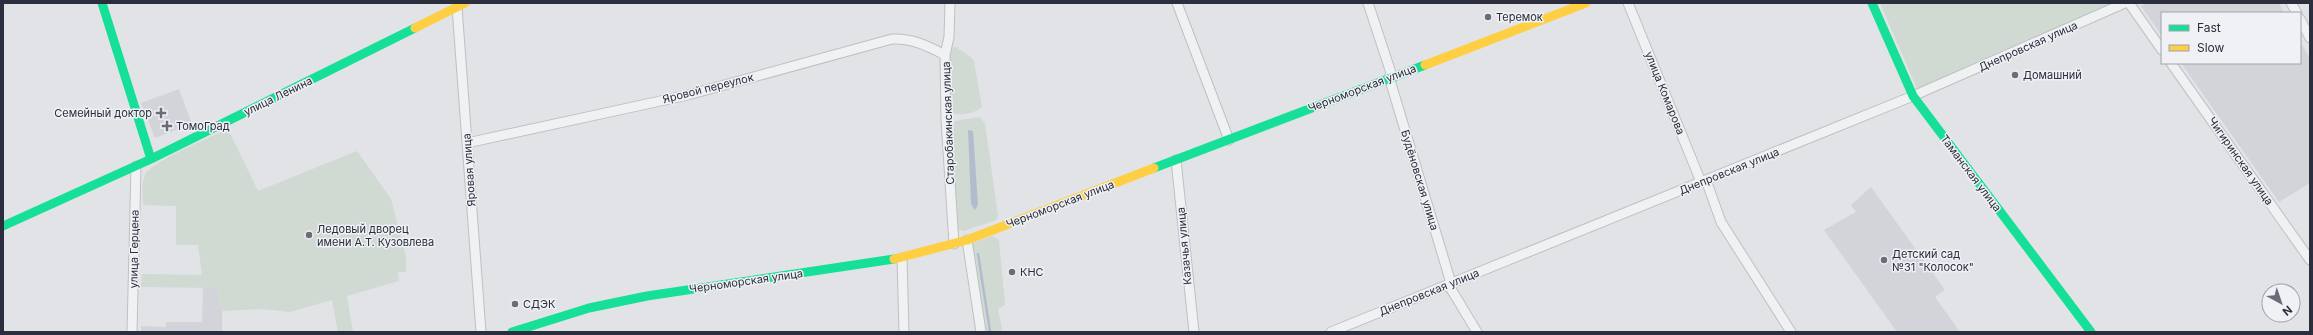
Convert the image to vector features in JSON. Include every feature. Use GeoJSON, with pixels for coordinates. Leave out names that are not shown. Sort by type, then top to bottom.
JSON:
{"type":"FeatureCollection","features":[{"type":"Feature","properties":{"kind":"street"},"geometry":{"type":"LineString","coordinates":[[102,3],[151,159]]}},
{"type":"Feature","properties":{"kind":"street","name":"Старобакинская улица"},"geometry":{"type":"LineString","coordinates":[[950,3],[949,37],[945,55],[946,119],[954,244]]}},
{"type":"Feature","properties":{"kind":"street"},"geometry":{"type":"LineString","coordinates":[[1177,3],[1229,140]]}},
{"type":"Feature","properties":{"kind":"street","name":"Будёновская улица"},"geometry":{"type":"LineString","coordinates":[[1368,3],[1391,77],[1449,284],[1477,332]]}},
{"type":"Feature","properties":{"kind":"street","name":"Черноморская улица"},"geometry":{"type":"LineString","coordinates":[[512,332],[589,308],[648,296],[902,258],[954,244],[1586,3]]}},
{"type":"Feature","properties":{"kind":"street","name":"улица Комарова"},"geometry":{"type":"LineString","coordinates":[[1628,3],[1721,222],[1791,332]]}},
{"type":"Feature","properties":{"kind":"street","name":"Таманская улица"},"geometry":{"type":"LineString","coordinates":[[1872,3],[1913,96],[2091,332]]}},
{"type":"Feature","properties":{"kind":"street","name":"Днепровская улица"},"geometry":{"type":"LineString","coordinates":[[1332,332],[1913,96],[2125,3]]}},
{"type":"Feature","properties":{"kind":"street"},"geometry":{"type":"LineString","coordinates":[[2129,3],[2161,49]]}},
{"type":"Feature","properties":{"kind":"street"},"geometry":{"type":"LineString","coordinates":[[2291,3],[2296,12]]}},
{"type":"Feature","properties":{"kind":"street","name":"улица Ленина"},"geometry":{"type":"LineString","coordinates":[[3,226],[151,159],[462,4]]}},
{"type":"Feature","properties":{"kind":"street","name":"Яровая улица"},"geometry":{"type":"LineString","coordinates":[[462,4],[467,143],[481,332]]}},
{"type":"Feature","properties":{"kind":"street"},"geometry":{"type":"LineString","coordinates":[[2301,21],[2310,38]]}},
{"type":"Feature","properties":{"kind":"street","name":"Яровой переулок"},"geometry":{"type":"LineString","coordinates":[[467,143],[688,94],[892,39],[921,43],[945,55]]}},
{"type":"Feature","properties":{"kind":"street","name":"Чигиринская улица"},"geometry":{"type":"LineString","coordinates":[[2172,64],[2310,260]]}},
{"type":"Feature","properties":{"kind":"street","name":"Казачья улица"},"geometry":{"type":"LineString","coordinates":[[1176,160],[1194,332]]}},
{"type":"Feature","properties":{"kind":"street","name":"улица Герцена"},"geometry":{"type":"LineString","coordinates":[[132,332],[136,166]]}},
{"type":"Feature","properties":{"kind":"street"},"geometry":{"type":"LineString","coordinates":[[967,240],[981,332]]}},
{"type":"Feature","properties":{"kind":"street"},"geometry":{"type":"LineString","coordinates":[[902,258],[904,332]]}},
{"type":"Feature","properties":{"kind":"shaded area"},"geometry":{"type":"Polygon","coordinates":[[[1880,3],[2118,3],[1918,91],[1880,3]]]}},
{"type":"Feature","properties":{"kind":"shaded area"},"geometry":{"type":"Polygon","coordinates":[[[2148,3],[2279,3],[2284,12],[2161,12],[2161,35],[2141,6],[2148,3]]]}},
{"type":"Feature","properties":{"kind":"shaded area"},"geometry":{"type":"Polygon","coordinates":[[[2301,43],[2310,59],[2310,183],[2279,202],[2182,64],[2301,64],[2301,43]]]}},
{"type":"Feature","properties":{"kind":"shaded area"},"geometry":{"type":"Polygon","coordinates":[[[953,47],[956,47],[972,58],[974,62],[982,107],[972,113],[958,114],[951,112],[949,58],[953,47]]]}},
{"type":"Feature","properties":{"kind":"shaded area"},"geometry":{"type":"Polygon","coordinates":[[[179,89],[192,124],[155,138],[141,103],[179,89]]]}},
{"type":"Feature","properties":{"kind":"shaded area"},"geometry":{"type":"Polygon","coordinates":[[[979,117],[985,123],[998,216],[996,220],[964,231],[959,230],[957,227],[949,125],[956,121],[979,117]]]}},
{"type":"Feature","properties":{"kind":"shaded area","name":"Ледовый дворец имени А.Т. Кузовлева"},"geometry":{"type":"Polygon","coordinates":[[[228,129],[258,191],[357,151],[391,199],[406,257],[406,272],[398,272],[399,281],[347,296],[353,332],[338,332],[332,300],[290,312],[262,309],[222,311],[217,288],[141,287],[142,274],[202,275],[198,245],[176,245],[176,206],[143,205],[143,186],[145,175],[158,163],[228,129]]]}},
{"type":"Feature","properties":{"kind":"shaded area","name":"Детский сад №31 \"Колосок\""},"geometry":{"type":"Polygon","coordinates":[[[1871,187],[1945,290],[1935,297],[1960,332],[1897,332],[1824,230],[1856,212],[1851,205],[1871,187]]]}},
{"type":"Feature","properties":{"kind":"shaded area"},"geometry":{"type":"Polygon","coordinates":[[[992,236],[999,240],[1005,305],[998,309],[1002,329],[1001,332],[986,331],[971,244],[992,236]]]}},
{"type":"Feature","properties":{"kind":"shaded area"},"geometry":{"type":"Polygon","coordinates":[[[203,288],[217,288],[222,311],[222,332],[141,332],[141,326],[166,327],[166,322],[202,322],[203,288]]]}},
{"type":"Feature","properties":{"kind":"water"},"geometry":{"type":"Polygon","coordinates":[[[968,130],[973,131],[978,205],[975,210],[971,204],[968,130]]]}},
{"type":"Feature","properties":{"kind":"waterway"},"geometry":{"type":"LineString","coordinates":[[978,254],[990,331]]}},
{"type":"Feature","properties":{"kind":"traffic: fast"},"geometry":{"type":"LineString","coordinates":[[102,3],[151,159]]}},
{"type":"Feature","properties":{"kind":"traffic: fast"},"geometry":{"type":"LineString","coordinates":[[1872,3],[1913,96],[2091,332]]}},
{"type":"Feature","properties":{"kind":"traffic: fast"},"geometry":{"type":"LineString","coordinates":[[3,226],[151,159],[415,28]]}},
{"type":"Feature","properties":{"kind":"traffic: fast"},"geometry":{"type":"LineString","coordinates":[[1154,168],[1425,65]]}},
{"type":"Feature","properties":{"kind":"traffic: fast"},"geometry":{"type":"LineString","coordinates":[[512,332],[589,308],[647,296],[894,259]]}},
{"type":"Feature","properties":{"kind":"traffic: slow"},"geometry":{"type":"LineString","coordinates":[[415,28],[465,3]]}},
{"type":"Feature","properties":{"kind":"traffic: slow"},"geometry":{"type":"LineString","coordinates":[[1425,65],[1586,3]]}},
{"type":"Feature","properties":{"kind":"traffic: slow"},"geometry":{"type":"LineString","coordinates":[[894,259],[967,240],[1154,168]]}},
{"type":"Feature","properties":{"kind":"place","name":"Теремок"},"geometry":{"type":"Point","coordinates":[1488,17]}},
{"type":"Feature","properties":{"kind":"place","name":"Домашний"},"geometry":{"type":"Point","coordinates":[2015,75]}},
{"type":"Feature","properties":{"kind":"place","name":"Семейный доктор"},"geometry":{"type":"Point","coordinates":[161,113]}},
{"type":"Feature","properties":{"kind":"place","name":"ТомоГрад"},"geometry":{"type":"Point","coordinates":[167,126]}},
{"type":"Feature","properties":{"kind":"place","name":"Ледовый дворец имени А.Т. Кузовлева"},"geometry":{"type":"Point","coordinates":[309,235]}},
{"type":"Feature","properties":{"kind":"place","name":"Детский сад №31 \"Колосок\""},"geometry":{"type":"Point","coordinates":[1884,260]}},
{"type":"Feature","properties":{"kind":"place","name":"КНС"},"geometry":{"type":"Point","coordinates":[1012,272]}},
{"type":"Feature","properties":{"kind":"place","name":"СДЭК"},"geometry":{"type":"Point","coordinates":[515,304]}}]}
